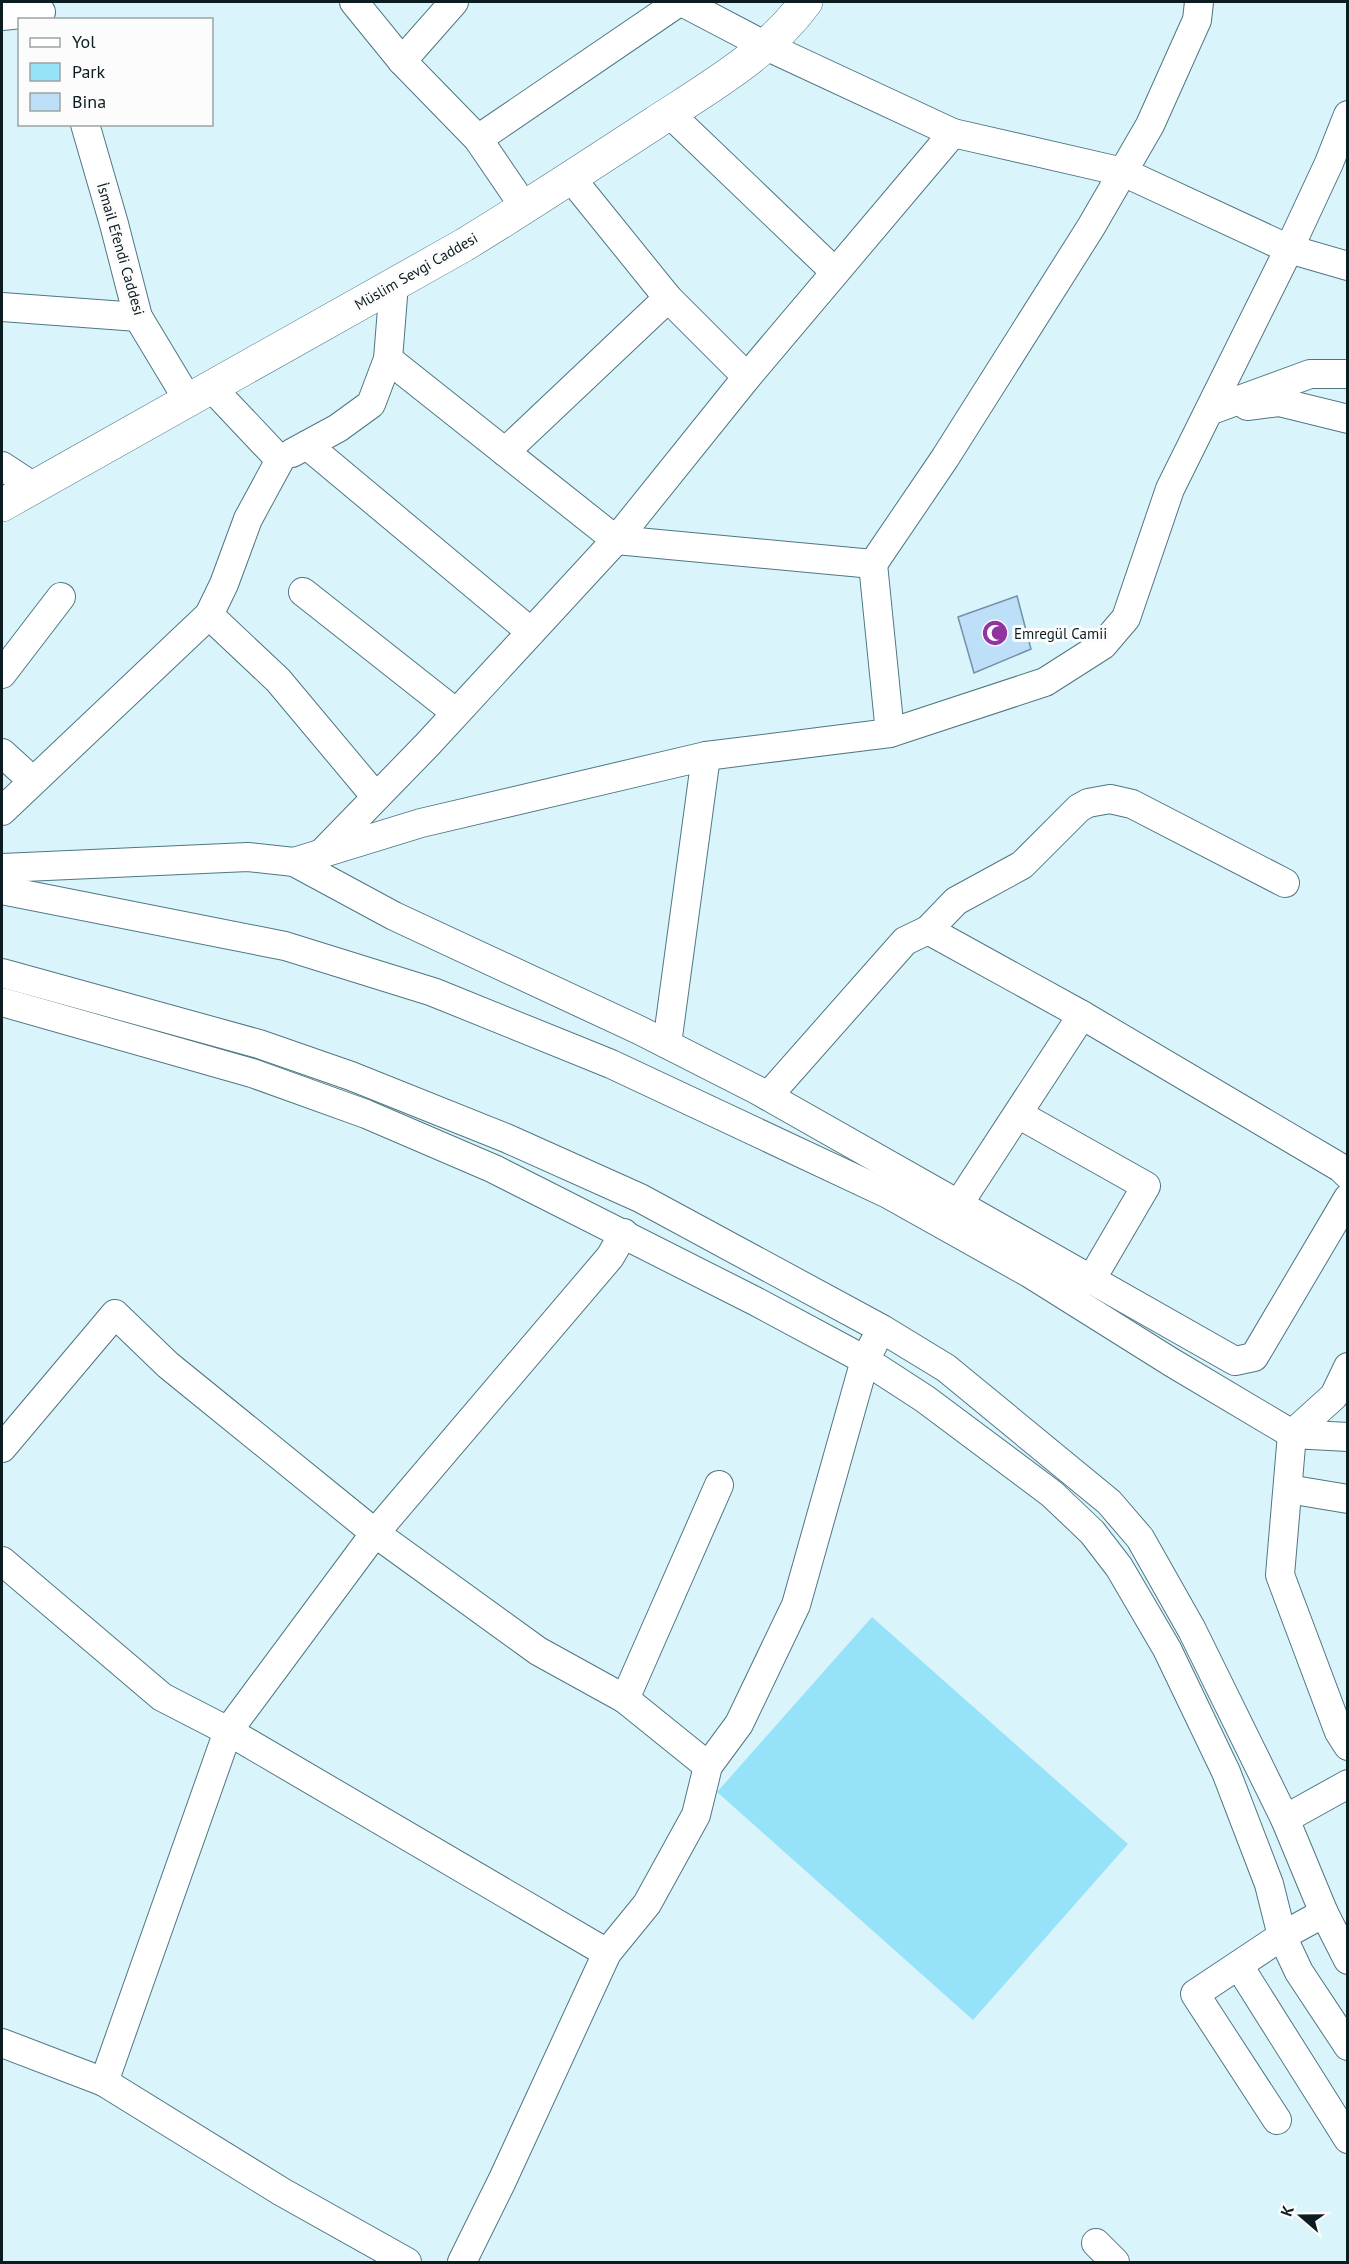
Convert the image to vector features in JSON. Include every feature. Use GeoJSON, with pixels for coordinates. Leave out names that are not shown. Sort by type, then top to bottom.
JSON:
{"type":"FeatureCollection","features":[{"type":"Feature","properties":{"kind":"main road","name":"Müslim Sevgi Caddesi"},"geometry":{"type":"LineString","coordinates":[[2,505],[525,208],[766,46],[806,2]]}},
{"type":"Feature","properties":{"kind":"street"},"geometry":{"type":"LineString","coordinates":[[354,2],[402,61],[478,138],[525,208]]}},
{"type":"Feature","properties":{"kind":"street"},"geometry":{"type":"LineString","coordinates":[[402,61],[454,2]]}},
{"type":"Feature","properties":{"kind":"street"},"geometry":{"type":"LineString","coordinates":[[478,138],[681,2],[766,46],[953,134],[1123,172],[1289,249],[1347,266]]}},
{"type":"Feature","properties":{"kind":"street"},"geometry":{"type":"LineString","coordinates":[[890,733],[873,564],[945,458],[1091,227],[1123,172],[1155,115],[1197,20],[1199,2]]}},
{"type":"Feature","properties":{"kind":"street"},"geometry":{"type":"LineString","coordinates":[[2,16],[41,11]]}},
{"type":"Feature","properties":{"kind":"street"},"geometry":{"type":"LineString","coordinates":[[669,113],[835,272]]}},
{"type":"Feature","properties":{"kind":"street"},"geometry":{"type":"LineString","coordinates":[[294,862],[421,823],[706,756],[890,733],[1045,682],[1103,645],[1126,618],[1170,489],[1289,249],[1329,162],[1347,115]]}},
{"type":"Feature","properties":{"kind":"street","name":"İsmail Efendi Caddesi"},"geometry":{"type":"LineString","coordinates":[[86,126],[138,317],[200,393],[280,460]]}},
{"type":"Feature","properties":{"kind":"street"},"geometry":{"type":"LineString","coordinates":[[321,854],[616,540],[747,377],[953,134]]}},
{"type":"Feature","properties":{"kind":"street"},"geometry":{"type":"LineString","coordinates":[[571,178],[668,298],[747,377]]}},
{"type":"Feature","properties":{"kind":"street"},"geometry":{"type":"LineString","coordinates":[[2,811],[209,615],[224,584],[248,519],[280,460],[338,428],[371,404],[388,359],[394,284]]}},
{"type":"Feature","properties":{"kind":"street"},"geometry":{"type":"LineString","coordinates":[[505,452],[668,298]]}},
{"type":"Feature","properties":{"kind":"street"},"geometry":{"type":"LineString","coordinates":[[2,307],[138,317]]}},
{"type":"Feature","properties":{"kind":"street"},"geometry":{"type":"LineString","coordinates":[[388,359],[616,540],[873,564]]}},
{"type":"Feature","properties":{"kind":"street"},"geometry":{"type":"LineString","coordinates":[[1209,411],[1310,374],[1347,375]]}},
{"type":"Feature","properties":{"kind":"street"},"geometry":{"type":"LineString","coordinates":[[1209,411],[1280,402],[1347,419]]}},
{"type":"Feature","properties":{"kind":"street"},"geometry":{"type":"LineString","coordinates":[[306,445],[531,632]]}},
{"type":"Feature","properties":{"kind":"street"},"geometry":{"type":"LineString","coordinates":[[2,466],[34,487]]}},
{"type":"Feature","properties":{"kind":"street"},"geometry":{"type":"LineString","coordinates":[[303,592],[455,712]]}},
{"type":"Feature","properties":{"kind":"street"},"geometry":{"type":"LineString","coordinates":[[2,674],[61,597]]}},
{"type":"Feature","properties":{"kind":"street"},"geometry":{"type":"LineString","coordinates":[[209,615],[278,680],[376,797]]}},
{"type":"Feature","properties":{"kind":"street"},"geometry":{"type":"LineString","coordinates":[[2,753],[33,782]]}},
{"type":"Feature","properties":{"kind":"street"},"geometry":{"type":"LineString","coordinates":[[667,1044],[706,756]]}},
{"type":"Feature","properties":{"kind":"street"},"geometry":{"type":"LineString","coordinates":[[768,1096],[905,941],[928,930],[956,901],[1022,865],[1070,815],[1088,803],[1099,800],[1122,800],[1132,804],[1285,883]]}},
{"type":"Feature","properties":{"kind":"street"},"geometry":{"type":"LineString","coordinates":[[2,868],[248,857],[294,862],[394,916],[667,1044],[768,1096],[1235,1361],[1254,1358],[1347,1198]]}},
{"type":"Feature","properties":{"kind":"street"},"geometry":{"type":"LineString","coordinates":[[2,890],[285,946],[432,992],[611,1064],[888,1194],[1029,1273],[1292,1434],[1347,1437]]}},
{"type":"Feature","properties":{"kind":"street"},"geometry":{"type":"LineString","coordinates":[[928,930],[1082,1015],[1331,1162],[1347,1175]]}},
{"type":"Feature","properties":{"kind":"street"},"geometry":{"type":"LineString","coordinates":[[2,973],[259,1044],[351,1076],[484,1129],[640,1198],[882,1329],[946,1368],[1109,1502],[1140,1538],[1293,1815],[1324,1914],[1347,1960]]}},
{"type":"Feature","properties":{"kind":"street"},"geometry":{"type":"LineString","coordinates":[[2,1002],[252,1073],[366,1114],[494,1169],[624,1233],[865,1360],[925,1399],[1052,1494],[1092,1532],[1119,1567],[1167,1649],[1226,1772],[1269,1884],[1282,1936],[1299,1972],[1347,2046]]}},
{"type":"Feature","properties":{"kind":"street"},"geometry":{"type":"LineString","coordinates":[[958,1205],[1082,1015]]}},
{"type":"Feature","properties":{"kind":"street"},"geometry":{"type":"LineString","coordinates":[[1018,1114],[1146,1186],[1091,1280]]}},
{"type":"Feature","properties":{"kind":"street"},"geometry":{"type":"LineString","coordinates":[[104,2082],[228,1731],[375,1533],[610,1257],[624,1233]]}},
{"type":"Feature","properties":{"kind":"street"},"geometry":{"type":"LineString","coordinates":[[2,1448],[115,1314],[168,1365],[375,1533],[538,1651],[625,1699],[708,1766]]}},
{"type":"Feature","properties":{"kind":"street"},"geometry":{"type":"LineString","coordinates":[[462,2262],[502,2181],[607,1953],[647,1904],[696,1815],[708,1766],[739,1724],[796,1605],[865,1360],[882,1329]]}},
{"type":"Feature","properties":{"kind":"street"},"geometry":{"type":"LineString","coordinates":[[1347,1367],[1334,1396],[1292,1434],[1280,1575],[1339,1732],[1347,1746]]}},
{"type":"Feature","properties":{"kind":"street"},"geometry":{"type":"LineString","coordinates":[[625,1699],[719,1485]]}},
{"type":"Feature","properties":{"kind":"street"},"geometry":{"type":"LineString","coordinates":[[1288,1489],[1347,1499]]}},
{"type":"Feature","properties":{"kind":"street"},"geometry":{"type":"LineString","coordinates":[[2,1561],[162,1697],[228,1731],[607,1953]]}},
{"type":"Feature","properties":{"kind":"street"},"geometry":{"type":"LineString","coordinates":[[1293,1815],[1342,1787]]}},
{"type":"Feature","properties":{"kind":"street"},"geometry":{"type":"LineString","coordinates":[[1277,2120],[1195,1994],[1282,1936],[1324,1914]]}},
{"type":"Feature","properties":{"kind":"street"},"geometry":{"type":"LineString","coordinates":[[1239,1966],[1347,2139]]}},
{"type":"Feature","properties":{"kind":"street"},"geometry":{"type":"LineString","coordinates":[[2,2043],[104,2082],[282,2192],[407,2262]]}},
{"type":"Feature","properties":{"kind":"green space"},"geometry":{"type":"Polygon","coordinates":[[[872,1617],[1128,1844],[973,2020],[717,1792],[872,1617]]]}},
{"type":"Feature","properties":{"kind":"building","name":"Emregül Camii"},"geometry":{"type":"Polygon","coordinates":[[[1017,596],[1031,649],[974,673],[958,617],[1017,596]]]}},
{"type":"Feature","properties":{"kind":"place","name":"Emregül Camii"},"geometry":{"type":"Point","coordinates":[995,633]}}]}
